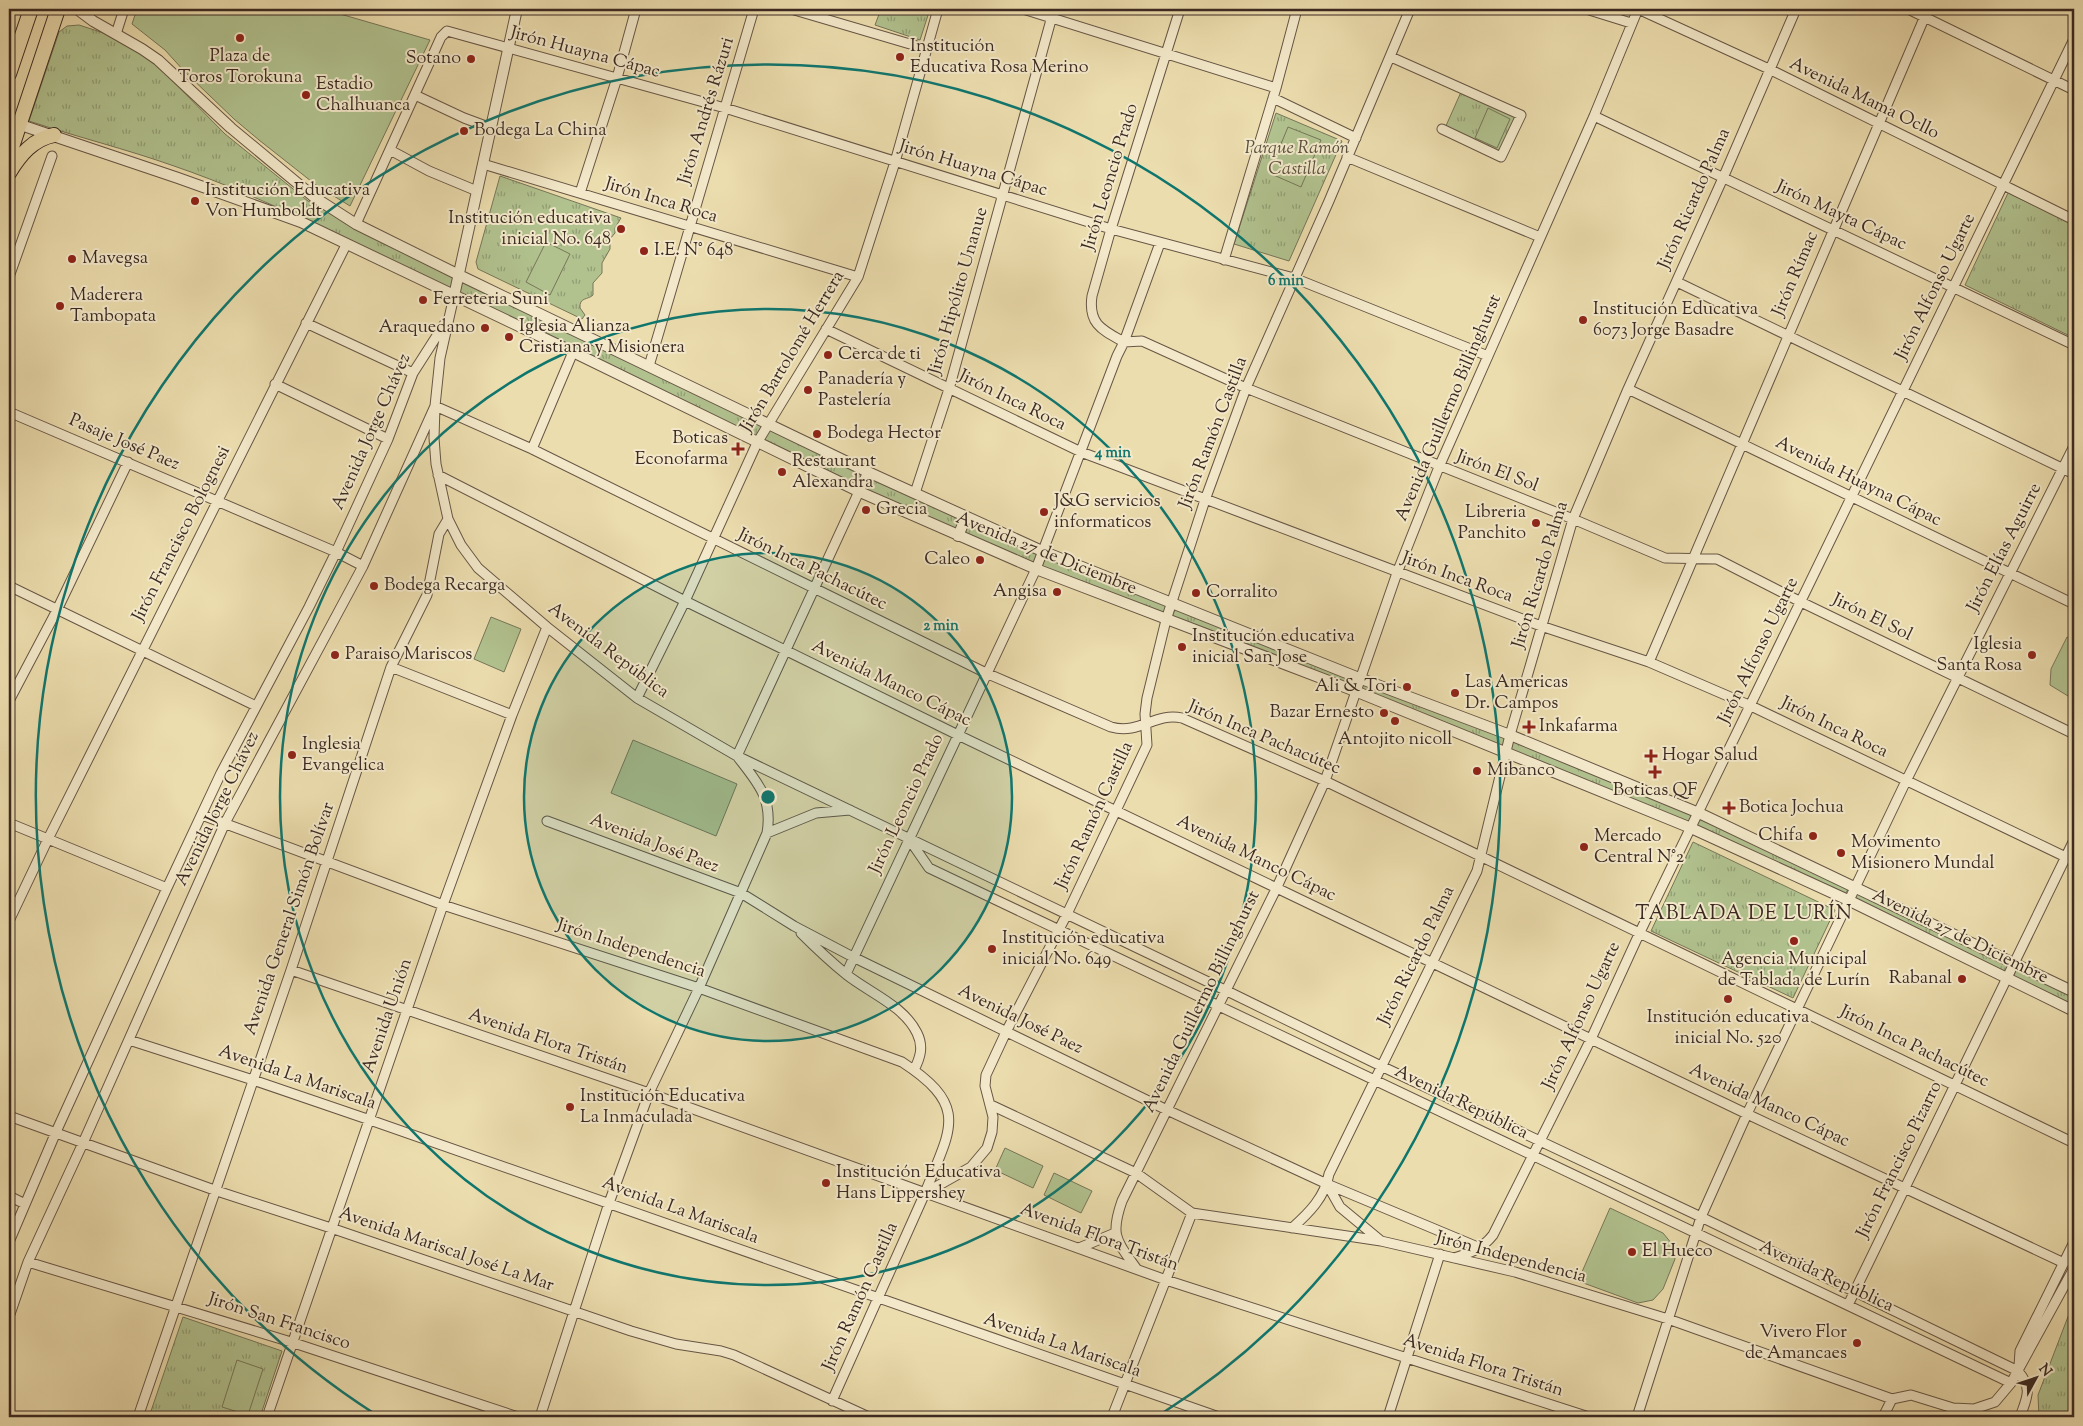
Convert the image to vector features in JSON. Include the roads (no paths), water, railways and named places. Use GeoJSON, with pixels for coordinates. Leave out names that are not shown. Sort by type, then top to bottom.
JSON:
{"type":"FeatureCollection","features":[{"type":"Feature","properties":{"kind":"main road"},"geometry":{"type":"LineString","coordinates":[[9,74],[32,9]]}},
{"type":"Feature","properties":{"kind":"main road"},"geometry":{"type":"LineString","coordinates":[[9,156],[14,123],[58,9]]}},
{"type":"Feature","properties":{"kind":"main road"},"geometry":{"type":"LineString","coordinates":[[9,172],[31,145],[42,137],[54,135]]}},
{"type":"Feature","properties":{"kind":"street","name":"Avenida 27 de Diciembre"},"geometry":{"type":"LineString","coordinates":[[77,9],[93,22],[158,60],[231,128],[314,197],[356,224],[459,275],[868,472],[1042,551],[1360,678],[1510,735],[1699,812],[2074,992]]}},
{"type":"Feature","properties":{"kind":"street"},"geometry":{"type":"LineString","coordinates":[[116,34],[124,9]]}},
{"type":"Feature","properties":{"kind":"street"},"geometry":{"type":"LineString","coordinates":[[454,296],[517,9]]}},
{"type":"Feature","properties":{"kind":"street"},"geometry":{"type":"LineString","coordinates":[[580,193],[617,78],[636,9]]}},
{"type":"Feature","properties":{"kind":"street","name":"Jirón Andrés Rázuri"},"geometry":{"type":"LineString","coordinates":[[649,366],[754,9]]}},
{"type":"Feature","properties":{"kind":"street"},"geometry":{"type":"LineString","coordinates":[[791,9],[927,49]]}},
{"type":"Feature","properties":{"kind":"street","name":"Jirón Bartolomé Herrera"},"geometry":{"type":"LineString","coordinates":[[637,698],[685,601],[757,443],[858,277],[895,162],[938,9]]}},
{"type":"Feature","properties":{"kind":"street"},"geometry":{"type":"LineString","coordinates":[[1023,9],[1053,13],[1167,54],[1276,88]]}},
{"type":"Feature","properties":{"kind":"street","name":"Jirón Leoncio Prado"},"geometry":{"type":"LineString","coordinates":[[1124,342],[1103,331],[1096,323],[1091,306],[1111,228],[1180,9]]}},
{"type":"Feature","properties":{"kind":"street"},"geometry":{"type":"LineString","coordinates":[[1224,260],[1276,88],[1297,9]]}},
{"type":"Feature","properties":{"kind":"street","name":"Jirón Ramón Castilla"},"geometry":{"type":"LineString","coordinates":[[832,1401],[926,1193],[963,1173],[980,1159],[987,1148],[992,1132],[993,1117],[985,1086],[986,1075],[1067,914],[1146,745],[1147,698],[1166,620],[1205,500],[1246,388],[1391,58],[1410,9]]}},
{"type":"Feature","properties":{"kind":"street"},"geometry":{"type":"LineString","coordinates":[[1586,9],[1631,23]]}},
{"type":"Feature","properties":{"kind":"street","name":"Avenida Guillermo Billinghurst"},"geometry":{"type":"LineString","coordinates":[[1115,1233],[1116,1216],[1166,1110],[1277,887],[1325,781],[1397,573],[1439,467],[1594,116],[1638,9]]}},
{"type":"Feature","properties":{"kind":"street","name":"Avenida Mama Ocllo"},"geometry":{"type":"LineString","coordinates":[[1638,9],[1768,69],[2074,220]]}},
{"type":"Feature","properties":{"kind":"street","name":"Jirón Ricardo Palma"},"geometry":{"type":"LineString","coordinates":[[1292,1228],[1309,1213],[1327,1184],[1328,1174],[1477,870],[1482,856],[1510,735],[1573,519],[1628,389],[1723,178],[1768,69],[1796,9]]}},
{"type":"Feature","properties":{"kind":"street"},"geometry":{"type":"LineString","coordinates":[[1908,9],[1926,13],[2074,90]]}},
{"type":"Feature","properties":{"kind":"street","name":"Jirón Hipólito Unanue"},"geometry":{"type":"LineString","coordinates":[[915,493],[948,389],[1053,13]]}},
{"type":"Feature","properties":{"kind":"street","name":"Jirón Rímac"},"geometry":{"type":"LineString","coordinates":[[1649,662],[1926,13]]}},
{"type":"Feature","properties":{"kind":"street","name":"Jirón Huayna Cápac"},"geometry":{"type":"LineString","coordinates":[[415,95],[444,33],[447,31],[453,32],[725,108],[1111,228],[1294,278],[1488,356]]}},
{"type":"Feature","properties":{"kind":"street","name":"Jirón Alfonso Ugarte"},"geometry":{"type":"LineString","coordinates":[[1454,1258],[1480,1248],[1493,1235],[1541,1141],[1591,1039],[1640,932],[2074,39]]}},
{"type":"Feature","properties":{"kind":"street"},"geometry":{"type":"LineString","coordinates":[[1391,58],[1521,115],[1501,157],[1442,130]]}},
{"type":"Feature","properties":{"kind":"street"},"geometry":{"type":"LineString","coordinates":[[356,224],[415,95],[464,118],[491,128]]}},
{"type":"Feature","properties":{"kind":"street"},"geometry":{"type":"LineString","coordinates":[[1273,98],[1356,138]]}},
{"type":"Feature","properties":{"kind":"street","name":"Jirón Mayta Cápac"},"geometry":{"type":"LineString","coordinates":[[1594,116],[2074,345]]}},
{"type":"Feature","properties":{"kind":"street","name":"Avenida 27 de Diciembre"},"geometry":{"type":"LineString","coordinates":[[14,123],[54,135],[300,222],[573,352],[757,443],[958,536],[1036,569],[1506,751],[1691,828],[1848,900],[2074,1011]]}},
{"type":"Feature","properties":{"kind":"street"},"geometry":{"type":"LineString","coordinates":[[390,150],[477,191]]}},
{"type":"Feature","properties":{"kind":"street"},"geometry":{"type":"LineString","coordinates":[[9,277],[52,156]]}},
{"type":"Feature","properties":{"kind":"street"},"geometry":{"type":"LineString","coordinates":[[1347,157],[1540,237]]}},
{"type":"Feature","properties":{"kind":"street","name":"Jirón Inca Roca"},"geometry":{"type":"LineString","coordinates":[[483,164],[858,277]]}},
{"type":"Feature","properties":{"kind":"street","name":"Jirón Leoncio Prado"},"geometry":{"type":"LineString","coordinates":[[846,974],[908,838],[1036,569],[1124,342],[1160,242]]}},
{"type":"Feature","properties":{"kind":"street","name":"Jirón Francisco Bolognesi"},"geometry":{"type":"LineString","coordinates":[[9,921],[48,839],[346,245]]}},
{"type":"Feature","properties":{"kind":"street"},"geometry":{"type":"LineString","coordinates":[[1677,282],[2074,474]]}},
{"type":"Feature","properties":{"kind":"street","name":"Avenida Jorge Chávez"},"geometry":{"type":"LineString","coordinates":[[9,1317],[28,1262],[225,823],[363,566],[435,406],[440,358],[454,296]]}},
{"type":"Feature","properties":{"kind":"street","name":"Avenida Jorge Chávez"},"geometry":{"type":"LineString","coordinates":[[9,1242],[56,1132],[221,773],[336,552],[388,439],[414,373],[450,316]]}},
{"type":"Feature","properties":{"kind":"street"},"geometry":{"type":"LineString","coordinates":[[306,323],[414,373]]}},
{"type":"Feature","properties":{"kind":"street","name":"Jirón Inca Roca"},"geometry":{"type":"LineString","coordinates":[[826,330],[1081,452],[1397,573],[1541,626],[1649,662],[1751,706],[2070,859]]}},
{"type":"Feature","properties":{"kind":"street","name":"Jirón El Sol"},"geometry":{"type":"LineString","coordinates":[[1124,342],[1142,340],[1246,388],[1439,467],[1573,519],[1665,558],[1717,559],[2074,734]]}},
{"type":"Feature","properties":{"kind":"street"},"geometry":{"type":"LineString","coordinates":[[532,450],[573,352]]}},
{"type":"Feature","properties":{"kind":"street"},"geometry":{"type":"LineString","coordinates":[[275,384],[388,439]]}},
{"type":"Feature","properties":{"kind":"street","name":"Avenida Huayna Cápac"},"geometry":{"type":"LineString","coordinates":[[1628,389],[2074,604]]}},
{"type":"Feature","properties":{"kind":"street","name":"Jirón Inca Pachacútec"},"geometry":{"type":"LineString","coordinates":[[435,406],[532,450],[986,673],[1111,727],[1130,730],[1167,716],[1182,718],[1325,781],[2074,1143]]}},
{"type":"Feature","properties":{"kind":"street","name":"Avenida República"},"geometry":{"type":"LineString","coordinates":[[435,406],[434,438],[438,474],[448,519],[461,545],[478,568],[547,627],[637,698],[737,756],[1381,1066],[1701,1217],[2018,1371]]}},
{"type":"Feature","properties":{"kind":"street","name":"Pasaje José Paez"},"geometry":{"type":"LineString","coordinates":[[9,412],[218,500],[336,552],[363,566]]}},
{"type":"Feature","properties":{"kind":"street","name":"Jirón Elías Aguirre"},"geometry":{"type":"LineString","coordinates":[[1637,1417],[1701,1217],[1747,1114],[1854,886],[2074,446]]}},
{"type":"Feature","properties":{"kind":"street"},"geometry":{"type":"LineString","coordinates":[[9,702],[57,610],[128,462]]}},
{"type":"Feature","properties":{"kind":"street"},"geometry":{"type":"LineString","coordinates":[[540,1417],[609,1203],[649,1093],[699,988],[766,833],[770,817],[764,795],[737,756],[868,472]]}},
{"type":"Feature","properties":{"kind":"street","name":"Avenida Manco Cápac"},"geometry":{"type":"LineString","coordinates":[[438,474],[685,601],[958,735],[1116,809],[1747,1114],[2064,1263]]}},
{"type":"Feature","properties":{"kind":"street"},"geometry":{"type":"LineString","coordinates":[[958,536],[966,517]]}},
{"type":"Feature","properties":{"kind":"street","name":"Avenida General Simón Bolívar"},"geometry":{"type":"LineString","coordinates":[[138,1417],[292,970],[391,667],[427,595],[439,534],[448,519]]}},
{"type":"Feature","properties":{"kind":"street"},"geometry":{"type":"LineString","coordinates":[[9,586],[256,706]]}},
{"type":"Feature","properties":{"kind":"street","name":"Avenida Unión"},"geometry":{"type":"LineString","coordinates":[[267,1417],[291,1342],[370,1120],[443,904],[512,715],[547,627]]}},
{"type":"Feature","properties":{"kind":"street"},"geometry":{"type":"LineString","coordinates":[[391,667],[512,715]]}},
{"type":"Feature","properties":{"kind":"street"},"geometry":{"type":"LineString","coordinates":[[766,833],[816,813],[850,810]]}},
{"type":"Feature","properties":{"kind":"street","name":"Jirón Independencia"},"geometry":{"type":"LineString","coordinates":[[202,815],[443,904],[699,988],[891,1057],[914,1070],[936,1090],[946,1104],[951,1118],[949,1133],[926,1193]]}},
{"type":"Feature","properties":{"kind":"street","name":"Avenida José Paez"},"geometry":{"type":"LineString","coordinates":[[547,821],[741,893],[794,926],[853,957],[1166,1110],[1327,1184],[1480,1248]]}},
{"type":"Feature","properties":{"kind":"street"},"geometry":{"type":"LineString","coordinates":[[9,823],[167,888]]}},
{"type":"Feature","properties":{"kind":"street","name":"Avenida República"},"geometry":{"type":"LineString","coordinates":[[908,838],[929,868],[2011,1383]]}},
{"type":"Feature","properties":{"kind":"street","name":"Jirón Francisco Pizarro"},"geometry":{"type":"LineString","coordinates":[[1848,1305],[2006,977],[2070,859],[2074,840]]}},
{"type":"Feature","properties":{"kind":"street"},"geometry":{"type":"LineString","coordinates":[[794,926],[846,974],[904,1015],[917,1033],[921,1046],[921,1056],[914,1070]]}},
{"type":"Feature","properties":{"kind":"street","name":"Avenida Flora Tristán"},"geometry":{"type":"LineString","coordinates":[[292,970],[649,1093],[1166,1280],[1407,1360],[1588,1417]]}},
{"type":"Feature","properties":{"kind":"street","name":"Avenida La Mariscala"},"geometry":{"type":"LineString","coordinates":[[128,1040],[370,1120],[1124,1386],[1219,1417]]}},
{"type":"Feature","properties":{"kind":"street","name":"Jirón Independencia"},"geometry":{"type":"LineString","coordinates":[[991,1105],[1136,1173],[1192,1213],[1381,1241],[1515,1272],[1668,1319],[1892,1399],[1911,1395],[1953,1408],[1974,1410],[1995,1402],[2011,1383],[2074,1268]]}},
{"type":"Feature","properties":{"kind":"street","name":"Avenida Mariscal José La Mar"},"geometry":{"type":"LineString","coordinates":[[9,1116],[217,1191],[331,1228],[574,1312],[663,1340],[721,1351],[869,1417]]}},
{"type":"Feature","properties":{"kind":"street"},"geometry":{"type":"LineString","coordinates":[[1327,1184],[1340,1207],[1381,1241]]}},
{"type":"Feature","properties":{"kind":"street"},"geometry":{"type":"LineString","coordinates":[[9,1196],[25,1204]]}},
{"type":"Feature","properties":{"kind":"street"},"geometry":{"type":"LineString","coordinates":[[1112,1417],[1192,1213]]}},
{"type":"Feature","properties":{"kind":"street"},"geometry":{"type":"LineString","coordinates":[[1079,1248],[1115,1233],[1120,1246],[1136,1268]]}},
{"type":"Feature","properties":{"kind":"street"},"geometry":{"type":"LineString","coordinates":[[2020,1417],[2028,1394],[2026,1381],[2018,1371],[2020,1351],[2074,1242]]}},
{"type":"Feature","properties":{"kind":"street"},"geometry":{"type":"LineString","coordinates":[[1388,1417],[1440,1254]]}},
{"type":"Feature","properties":{"kind":"street","name":"Jirón San Francisco"},"geometry":{"type":"LineString","coordinates":[[28,1262],[291,1342],[518,1417]]}},
{"type":"Feature","properties":{"kind":"street"},"geometry":{"type":"LineString","coordinates":[[1883,1417],[1892,1399]]}},
{"type":"Feature","properties":{"kind":"place","name":"Plaza de Toros Torokuna"},"geometry":{"type":"Point","coordinates":[240,38]}},
{"type":"Feature","properties":{"kind":"place","name":"Institución Educativa Rosa Merino"},"geometry":{"type":"Point","coordinates":[900,57]}},
{"type":"Feature","properties":{"kind":"place","name":"Sotano"},"geometry":{"type":"Point","coordinates":[471,59]}},
{"type":"Feature","properties":{"kind":"place","name":"Estadio Chalhuanca"},"geometry":{"type":"Point","coordinates":[306,95]}},
{"type":"Feature","properties":{"kind":"place","name":"Bodega La China"},"geometry":{"type":"Point","coordinates":[464,131]}},
{"type":"Feature","properties":{"kind":"place","name":"Institución Educativa Von Humboldt"},"geometry":{"type":"Point","coordinates":[195,201]}},
{"type":"Feature","properties":{"kind":"place","name":"Institución educativa inicial No. 648"},"geometry":{"type":"Point","coordinates":[621,229]}},
{"type":"Feature","properties":{"kind":"place","name":"I.E. N° 648"},"geometry":{"type":"Point","coordinates":[644,251]}},
{"type":"Feature","properties":{"kind":"place","name":"Mavegsa"},"geometry":{"type":"Point","coordinates":[72,259]}},
{"type":"Feature","properties":{"kind":"place","name":"Ferreteria Suni"},"geometry":{"type":"Point","coordinates":[423,300]}},
{"type":"Feature","properties":{"kind":"place","name":"Maderera Tambopata"},"geometry":{"type":"Point","coordinates":[60,306]}},
{"type":"Feature","properties":{"kind":"place","name":"Institución Educativa 6073 Jorge Basadre"},"geometry":{"type":"Point","coordinates":[1583,320]}},
{"type":"Feature","properties":{"kind":"place","name":"Araquedano"},"geometry":{"type":"Point","coordinates":[485,328]}},
{"type":"Feature","properties":{"kind":"place","name":"Iglesia Alianza Cristiana y Misionera"},"geometry":{"type":"Point","coordinates":[509,337]}},
{"type":"Feature","properties":{"kind":"place","name":"Cerca de ti"},"geometry":{"type":"Point","coordinates":[828,355]}},
{"type":"Feature","properties":{"kind":"place","name":"Panadería y Pastelería"},"geometry":{"type":"Point","coordinates":[808,390]}},
{"type":"Feature","properties":{"kind":"place","name":"Bodega Hector"},"geometry":{"type":"Point","coordinates":[817,434]}},
{"type":"Feature","properties":{"kind":"place","name":"Boticas Econofarma"},"geometry":{"type":"Point","coordinates":[738,449]}},
{"type":"Feature","properties":{"kind":"place","name":"Restaurant Alexandra"},"geometry":{"type":"Point","coordinates":[782,472]}},
{"type":"Feature","properties":{"kind":"place","name":"Grecia"},"geometry":{"type":"Point","coordinates":[866,510]}},
{"type":"Feature","properties":{"kind":"place","name":"J&G servicios informaticos"},"geometry":{"type":"Point","coordinates":[1044,512]}},
{"type":"Feature","properties":{"kind":"place","name":"Libreria Panchito"},"geometry":{"type":"Point","coordinates":[1536,523]}},
{"type":"Feature","properties":{"kind":"place","name":"Caleo"},"geometry":{"type":"Point","coordinates":[980,560]}},
{"type":"Feature","properties":{"kind":"place","name":"Bodega Recarga"},"geometry":{"type":"Point","coordinates":[374,586]}},
{"type":"Feature","properties":{"kind":"place","name":"Angisa"},"geometry":{"type":"Point","coordinates":[1057,592]}},
{"type":"Feature","properties":{"kind":"place","name":"Corralito"},"geometry":{"type":"Point","coordinates":[1196,593]}},
{"type":"Feature","properties":{"kind":"place","name":"Institución educativa inicial San Jose"},"geometry":{"type":"Point","coordinates":[1182,647]}},
{"type":"Feature","properties":{"kind":"place","name":"Paraiso Mariscos"},"geometry":{"type":"Point","coordinates":[335,655]}},
{"type":"Feature","properties":{"kind":"place","name":"Iglesia Santa Rosa"},"geometry":{"type":"Point","coordinates":[2032,655]}},
{"type":"Feature","properties":{"kind":"place","name":"Ali & Tori"},"geometry":{"type":"Point","coordinates":[1407,687]}},
{"type":"Feature","properties":{"kind":"place","name":"Las Americas Dr. Campos"},"geometry":{"type":"Point","coordinates":[1455,693]}},
{"type":"Feature","properties":{"kind":"place","name":"Bazar Ernesto"},"geometry":{"type":"Point","coordinates":[1384,713]}},
{"type":"Feature","properties":{"kind":"place","name":"Antojito nicoll"},"geometry":{"type":"Point","coordinates":[1395,721]}},
{"type":"Feature","properties":{"kind":"place","name":"Inkafarma"},"geometry":{"type":"Point","coordinates":[1529,727]}},
{"type":"Feature","properties":{"kind":"place","name":"Inglesia Evangelica"},"geometry":{"type":"Point","coordinates":[292,755]}},
{"type":"Feature","properties":{"kind":"place","name":"Hogar Salud"},"geometry":{"type":"Point","coordinates":[1651,756]}},
{"type":"Feature","properties":{"kind":"place","name":"Mibanco"},"geometry":{"type":"Point","coordinates":[1477,771]}},
{"type":"Feature","properties":{"kind":"place","name":"Boticas QF"},"geometry":{"type":"Point","coordinates":[1655,772]}},
{"type":"Feature","properties":{"kind":"place","name":"Botica Jochua"},"geometry":{"type":"Point","coordinates":[1729,808]}},
{"type":"Feature","properties":{"kind":"place","name":"Chifa"},"geometry":{"type":"Point","coordinates":[1813,836]}},
{"type":"Feature","properties":{"kind":"place","name":"Mercado Central N°2"},"geometry":{"type":"Point","coordinates":[1584,847]}},
{"type":"Feature","properties":{"kind":"place","name":"Movimento Misionero Mundal"},"geometry":{"type":"Point","coordinates":[1841,853]}},
{"type":"Feature","properties":{"kind":"place","name":"Agencia Municipal de Tablada de Lurín"},"geometry":{"type":"Point","coordinates":[1794,941]}},
{"type":"Feature","properties":{"kind":"place","name":"Institución educativa inicial No. 649"},"geometry":{"type":"Point","coordinates":[992,949]}},
{"type":"Feature","properties":{"kind":"place","name":"Rabanal"},"geometry":{"type":"Point","coordinates":[1962,979]}},
{"type":"Feature","properties":{"kind":"place","name":"Institución educativa inicial No. 520"},"geometry":{"type":"Point","coordinates":[1728,999]}},
{"type":"Feature","properties":{"kind":"place","name":"Institución Educativa La Inmaculada"},"geometry":{"type":"Point","coordinates":[570,1107]}},
{"type":"Feature","properties":{"kind":"place","name":"Institución Educativa Hans Lippershey"},"geometry":{"type":"Point","coordinates":[826,1183]}},
{"type":"Feature","properties":{"kind":"place","name":"El Hueco"},"geometry":{"type":"Point","coordinates":[1632,1252]}},
{"type":"Feature","properties":{"kind":"place","name":"Vivero Flor de Amancaes"},"geometry":{"type":"Point","coordinates":[1857,1343]}},
{"type":"Feature","properties":{"kind":"district","name":"TABLADA DE LURÍN"},"geometry":{"type":"Point","coordinates":[1744,914]}},
{"type":"Feature","properties":{"kind":"park label","name":"Parque Ramón Castilla"},"geometry":{"type":"Point","coordinates":[1297,159]}}]}
